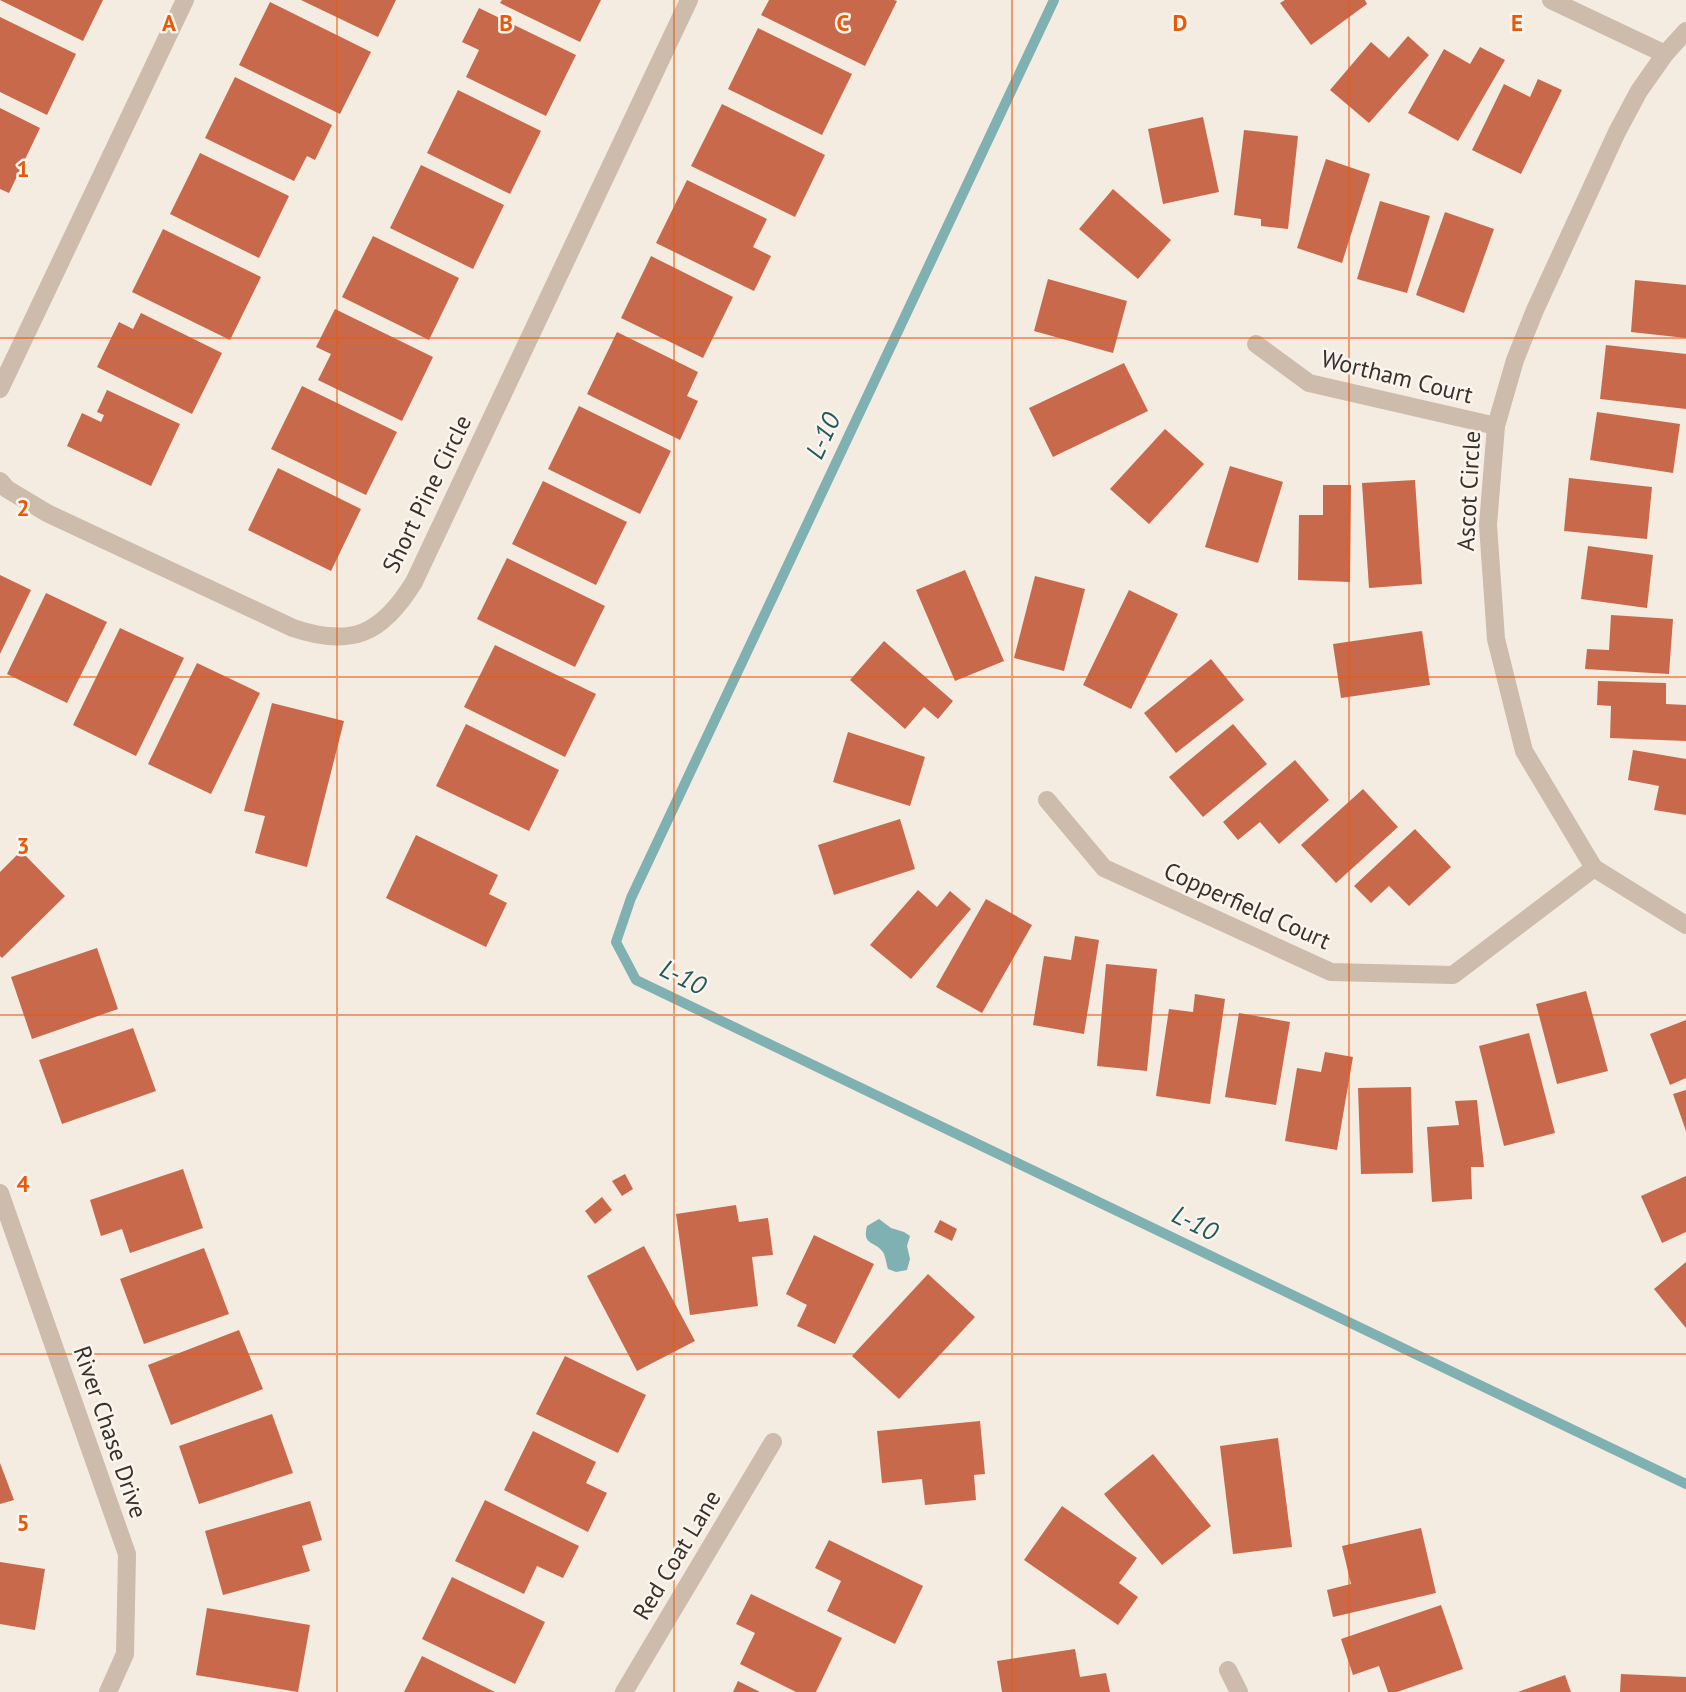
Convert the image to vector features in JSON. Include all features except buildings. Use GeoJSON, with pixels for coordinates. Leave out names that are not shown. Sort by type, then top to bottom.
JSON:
{"type":"FeatureCollection","features":[{"type":"Feature","properties":{"kind":"street"},"geometry":{"type":"LineString","coordinates":[[0,389],[185,0]]}},
{"type":"Feature","properties":{"kind":"street","name":"Short Pine Circle"},"geometry":{"type":"LineString","coordinates":[[0,481],[6,489],[47,513],[293,628],[310,634],[349,637],[382,622],[397,609],[414,582],[689,0]]}},
{"type":"Feature","properties":{"kind":"street"},"geometry":{"type":"LineString","coordinates":[[1551,0],[1665,54]]}},
{"type":"Feature","properties":{"kind":"street","name":"Ascot Circle"},"geometry":{"type":"LineString","coordinates":[[1686,31],[1665,54],[1639,92],[1617,132],[1535,310],[1496,425],[1488,525],[1496,639],[1524,751],[1594,868],[1686,925]]}},
{"type":"Feature","properties":{"kind":"street","name":"Wortham Court"},"geometry":{"type":"LineString","coordinates":[[1256,344],[1309,383],[1496,425]]}},
{"type":"Feature","properties":{"kind":"street","name":"Copperfield Court"},"geometry":{"type":"LineString","coordinates":[[1047,800],[1104,868],[1331,972],[1453,975],[1594,868]]}},
{"type":"Feature","properties":{"kind":"street","name":"River Chase Drive"},"geometry":{"type":"LineString","coordinates":[[0,1193],[127,1554],[125,1654],[108,1692]]}},
{"type":"Feature","properties":{"kind":"street","name":"Red Coat Lane"},"geometry":{"type":"LineString","coordinates":[[624,1692],[773,1443]]}},
{"type":"Feature","properties":{"kind":"street"},"geometry":{"type":"LineString","coordinates":[[1228,1670],[1239,1692]]}},
{"type":"Feature","properties":{"kind":"water"},"geometry":{"type":"Polygon","coordinates":[[[879,1219],[891,1228],[910,1236],[907,1246],[910,1259],[907,1270],[896,1272],[888,1269],[883,1252],[867,1240],[867,1226],[879,1219]]]}},
{"type":"Feature","properties":{"kind":"waterway","name":"L-10"},"geometry":{"type":"LineString","coordinates":[[1054,0],[631,898],[616,942],[636,980],[1686,1484]]}}]}
